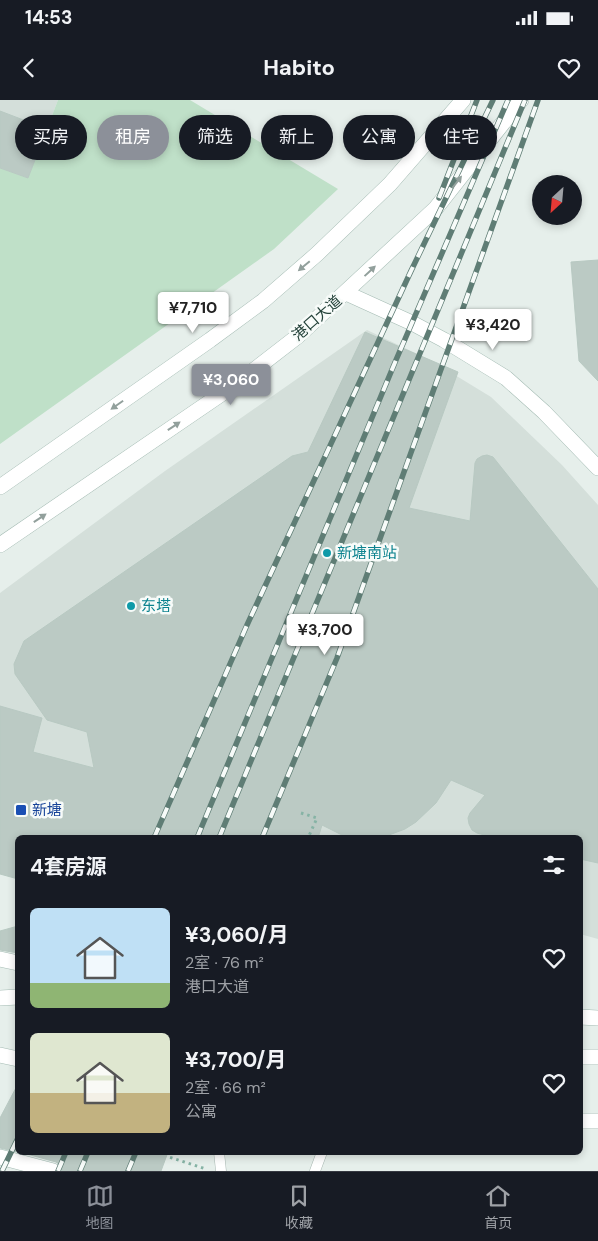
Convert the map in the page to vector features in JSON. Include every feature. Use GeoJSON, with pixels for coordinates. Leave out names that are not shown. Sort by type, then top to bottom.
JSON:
{"type":"FeatureCollection","features":[{"type":"Feature","properties":{"kind":"street"},"geometry":{"type":"LineString","coordinates":[[0,486],[263,301],[317,254],[394,180],[463,100]]}},
{"type":"Feature","properties":{"kind":"street","name":"港口大道"},"geometry":{"type":"LineString","coordinates":[[0,546],[236,384],[298,336],[436,208],[522,100]]}},
{"type":"Feature","properties":{"kind":"street"},"geometry":{"type":"LineString","coordinates":[[346,293],[444,340],[506,378],[550,418],[598,468]]}},
{"type":"Feature","properties":{"kind":"street"},"geometry":{"type":"LineString","coordinates":[[0,959],[15,962]]}},
{"type":"Feature","properties":{"kind":"street"},"geometry":{"type":"LineString","coordinates":[[0,998],[15,997]]}},
{"type":"Feature","properties":{"kind":"street"},"geometry":{"type":"LineString","coordinates":[[583,1017],[598,1018]]}},
{"type":"Feature","properties":{"kind":"street"},"geometry":{"type":"LineString","coordinates":[[0,1055],[15,1059]]}},
{"type":"Feature","properties":{"kind":"street"},"geometry":{"type":"LineString","coordinates":[[583,1057],[597,1057]]}},
{"type":"Feature","properties":{"kind":"street"},"geometry":{"type":"LineString","coordinates":[[583,1121],[598,1121]]}},
{"type":"Feature","properties":{"kind":"street"},"geometry":{"type":"LineString","coordinates":[[0,1157],[53,1171]]}},
{"type":"Feature","properties":{"kind":"lane"},"geometry":{"type":"LineString","coordinates":[[219,1155],[221,1171]]}},
{"type":"Feature","properties":{"kind":"lane"},"geometry":{"type":"LineString","coordinates":[[315,1171],[321,1155]]}},
{"type":"Feature","properties":{"kind":"path"},"geometry":{"type":"LineString","coordinates":[[301,813],[317,818],[309,835]]}},
{"type":"Feature","properties":{"kind":"path"},"geometry":{"type":"LineString","coordinates":[[170,1155],[169,1157],[211,1171]]}},
{"type":"Feature","properties":{"kind":"shaded area"},"geometry":{"type":"Polygon","coordinates":[[[0,100],[58,100],[52,115],[15,115],[15,160],[35,160],[28,178],[0,168],[0,100]]]}},
{"type":"Feature","properties":{"kind":"shaded area"},"geometry":{"type":"Polygon","coordinates":[[[367,330],[432,361],[491,397],[562,465],[598,505],[598,939],[583,935],[583,835],[240,835],[0,766],[0,593],[165,471],[367,330]]]}},
{"type":"Feature","properties":{"kind":"green space"},"geometry":{"type":"Polygon","coordinates":[[[58,100],[190,100],[215,115],[179,115],[179,160],[251,160],[251,137],[261,143],[261,160],[290,160],[338,189],[274,249],[0,444],[0,168],[28,178],[35,160],[87,160],[87,115],[52,115],[58,100]]]}},
{"type":"Feature","properties":{"kind":"building"},"geometry":{"type":"Polygon","coordinates":[[[0,111],[15,117],[15,160],[35,160],[28,178],[0,168],[0,111]]]}},
{"type":"Feature","properties":{"kind":"building"},"geometry":{"type":"Polygon","coordinates":[[[598,260],[598,381],[579,361],[571,262],[598,260]]]}},
{"type":"Feature","properties":{"kind":"building"},"geometry":{"type":"Polygon","coordinates":[[[365,332],[458,372],[409,508],[470,521],[475,463],[482,456],[493,457],[598,589],[598,863],[583,860],[583,835],[484,835],[477,833],[472,830],[468,818],[485,795],[451,780],[436,803],[416,822],[405,829],[389,835],[342,835],[322,825],[319,835],[15,835],[15,878],[0,874],[0,706],[42,718],[33,752],[94,768],[87,732],[47,720],[15,674],[14,664],[24,641],[292,456],[308,452],[365,332]]]}},
{"type":"Feature","properties":{"kind":"building"},"geometry":{"type":"Polygon","coordinates":[[[15,927],[15,952],[0,950],[0,931],[15,927]]]}},
{"type":"Feature","properties":{"kind":"building"},"geometry":{"type":"Polygon","coordinates":[[[15,1090],[15,1151],[0,1148],[0,1118],[15,1090]]]}},
{"type":"Feature","properties":{"kind":"building"},"geometry":{"type":"Polygon","coordinates":[[[31,1155],[167,1155],[161,1171],[62,1171],[60,1165],[56,1162],[31,1155]]]}},
{"type":"Feature","properties":{"kind":"railway"},"geometry":{"type":"LineString","coordinates":[[439,198],[477,100]]}},
{"type":"Feature","properties":{"kind":"railway"},"geometry":{"type":"LineString","coordinates":[[155,835],[247,625],[411,271],[493,100]]}},
{"type":"Feature","properties":{"kind":"railway"},"geometry":{"type":"LineString","coordinates":[[198,835],[396,360],[508,100]]}},
{"type":"Feature","properties":{"kind":"railway"},"geometry":{"type":"LineString","coordinates":[[220,835],[525,100]]}},
{"type":"Feature","properties":{"kind":"railway"},"geometry":{"type":"LineString","coordinates":[[263,835],[337,658],[538,100]]}},
{"type":"Feature","properties":{"kind":"railway"},"geometry":{"type":"LineString","coordinates":[[2,1171],[15,1144]]}},
{"type":"Feature","properties":{"kind":"railway"},"geometry":{"type":"LineString","coordinates":[[58,1171],[65,1155]]}},
{"type":"Feature","properties":{"kind":"railway"},"geometry":{"type":"LineString","coordinates":[[80,1171],[87,1155]]}},
{"type":"Feature","properties":{"kind":"railway"},"geometry":{"type":"LineString","coordinates":[[128,1171],[135,1155]]}},
{"type":"Feature","properties":{"kind":"place","name":"新塘南站"},"geometry":{"type":"Point","coordinates":[327,553]}},
{"type":"Feature","properties":{"kind":"place","name":"东塔"},"geometry":{"type":"Point","coordinates":[131,606]}},
{"type":"Feature","properties":{"kind":"place","name":"新塘"},"geometry":{"type":"Point","coordinates":[21,810]}}]}
